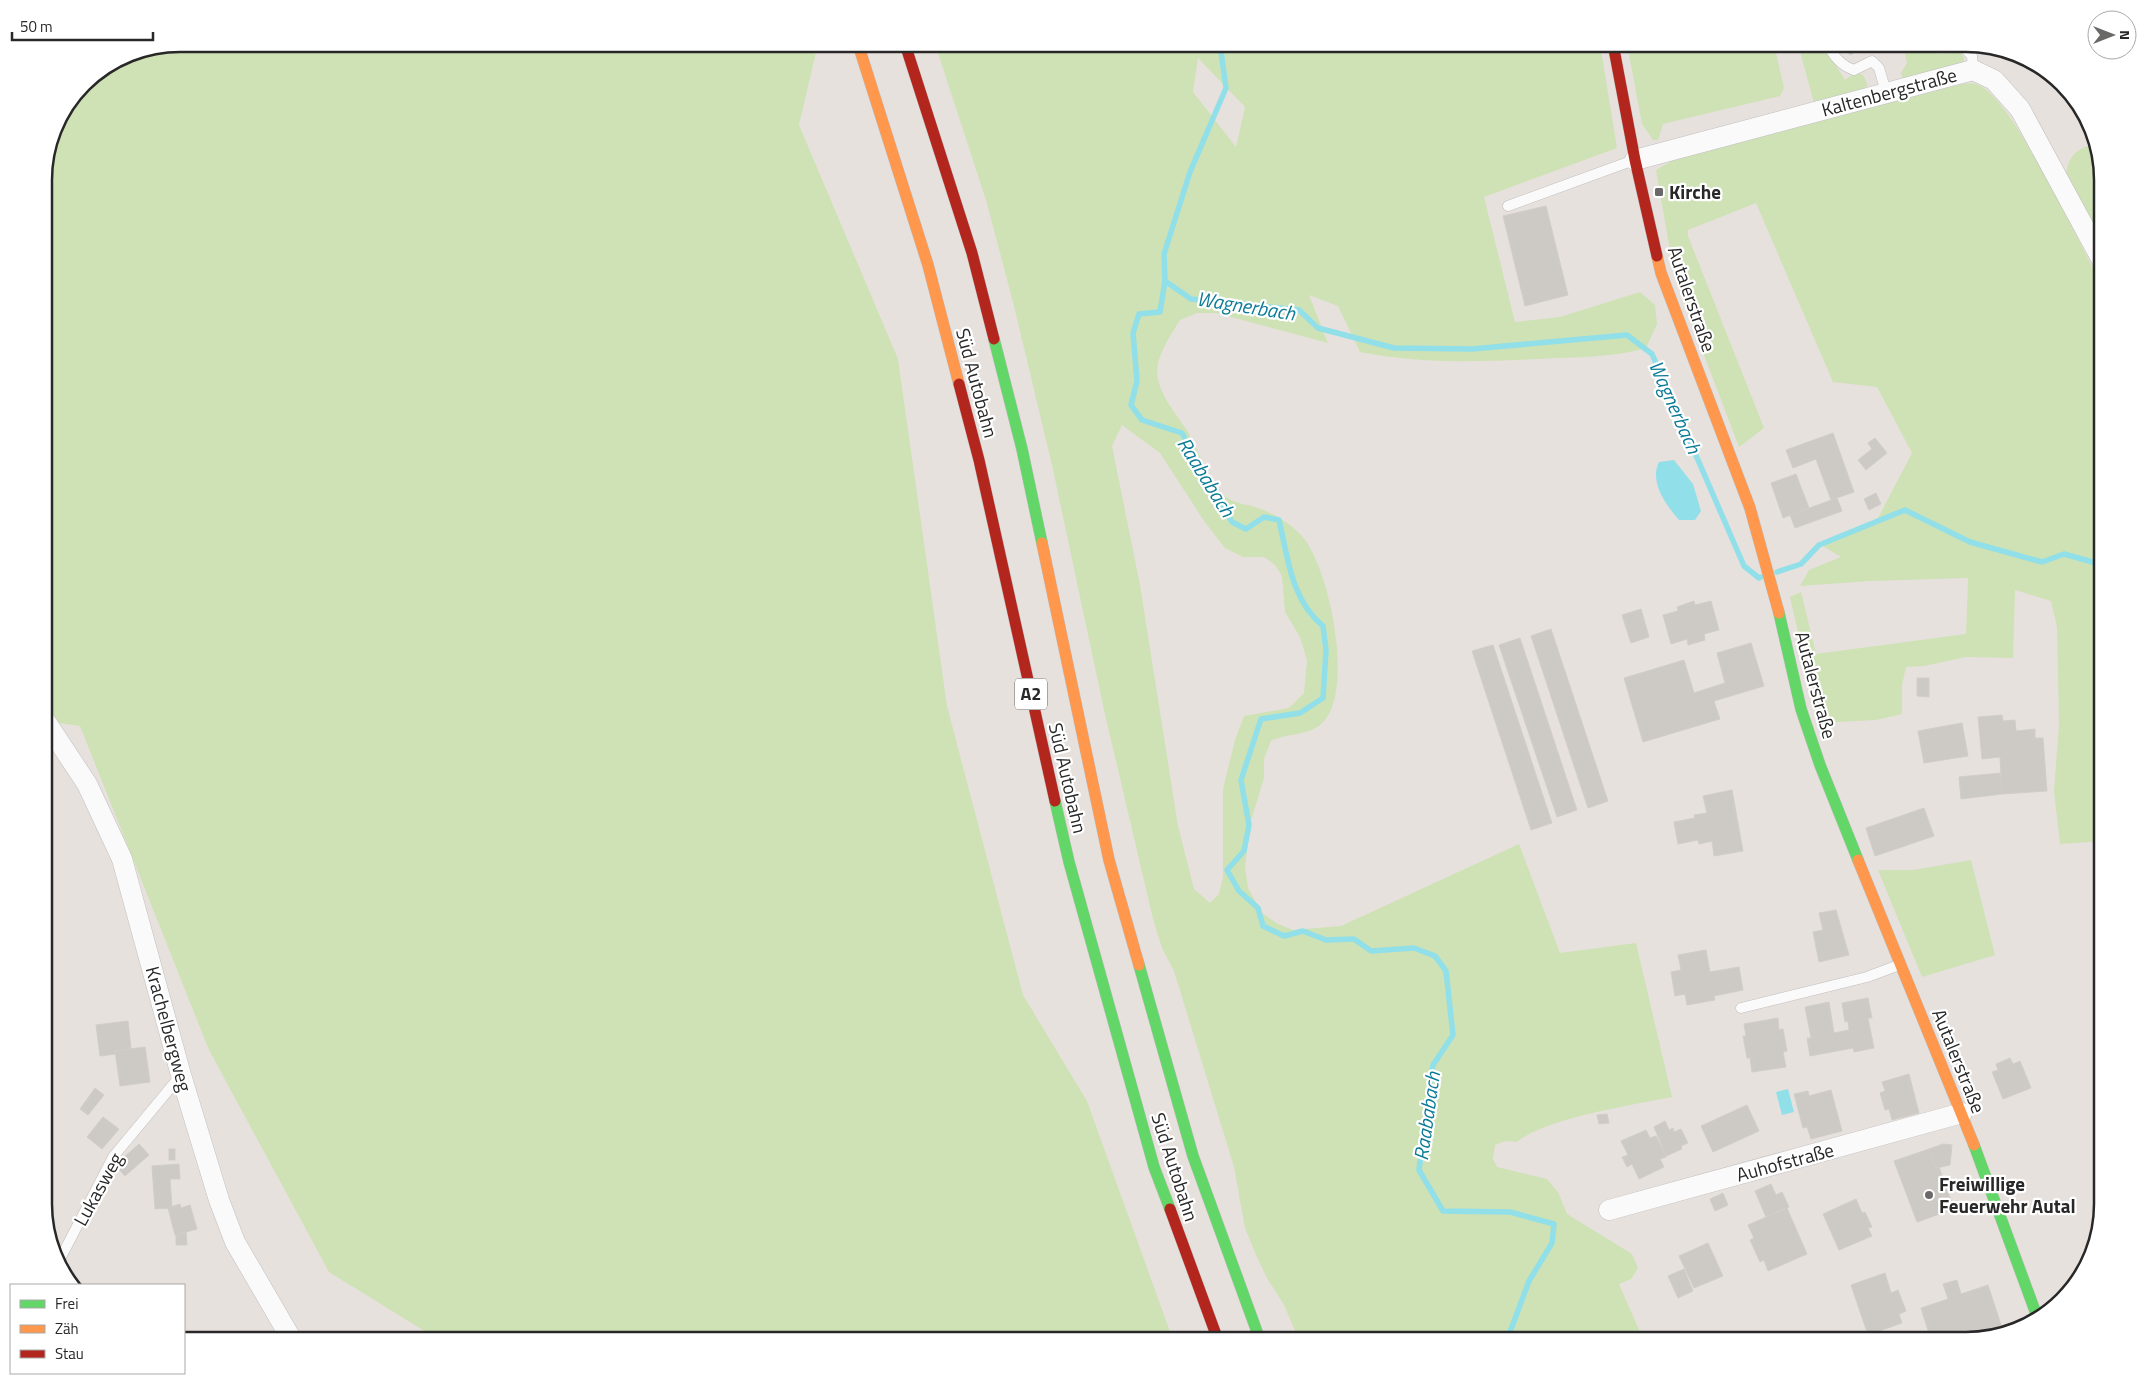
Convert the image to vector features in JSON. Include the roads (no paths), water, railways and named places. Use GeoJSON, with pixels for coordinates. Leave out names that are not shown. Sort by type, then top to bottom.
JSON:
{"type":"FeatureCollection","features":[{"type":"Feature","properties":{"kind":"main road","name":"Süd Autobahn"},"geometry":{"type":"LineString","coordinates":[[861,52],[928,264],[972,432],[1072,871],[1154,1167],[1215,1332]]}},
{"type":"Feature","properties":{"kind":"main road","name":"Süd Autobahn"},"geometry":{"type":"LineString","coordinates":[[908,52],[972,253],[1022,450],[1114,876],[1193,1156],[1257,1332]]}},
{"type":"Feature","properties":{"kind":"main road","name":"Autalerstraße"},"geometry":{"type":"LineString","coordinates":[[1615,52],[1635,160],[1661,273],[1728,449],[1766,558],[1802,709],[1820,765],[1962,1114],[2035,1312]]}},
{"type":"Feature","properties":{"kind":"street","name":"Kaltenbergstraße"},"geometry":{"type":"LineString","coordinates":[[1635,160],[1973,70],[1994,80],[2020,109],[2094,245]]}},
{"type":"Feature","properties":{"kind":"street","name":"Krachelbergweg"},"geometry":{"type":"LineString","coordinates":[[53,733],[87,784],[122,859],[181,1075],[219,1200],[235,1242],[287,1332]]}},
{"type":"Feature","properties":{"kind":"street","name":"Auhofstraße"},"geometry":{"type":"LineString","coordinates":[[1609,1210],[1962,1114]]}},
{"type":"Feature","properties":{"kind":"lane"},"geometry":{"type":"LineString","coordinates":[[1832,52],[1836,59],[1847,68],[1854,70],[1872,61],[1879,68],[1886,92]]}},
{"type":"Feature","properties":{"kind":"lane"},"geometry":{"type":"LineString","coordinates":[[1969,52],[1972,56],[1973,70]]}},
{"type":"Feature","properties":{"kind":"lane"},"geometry":{"type":"LineString","coordinates":[[1508,206],[1635,160]]}},
{"type":"Feature","properties":{"kind":"lane"},"geometry":{"type":"LineString","coordinates":[[1741,1008],[1867,977],[1902,964]]}},
{"type":"Feature","properties":{"kind":"lane","name":"Lukasweg"},"geometry":{"type":"LineString","coordinates":[[63,1254],[113,1157],[181,1075]]}},
{"type":"Feature","properties":{"kind":"water"},"geometry":{"type":"Polygon","coordinates":[[[1674,460],[1693,484],[1701,511],[1695,520],[1679,520],[1660,493],[1656,477],[1659,462],[1674,460]]]}},
{"type":"Feature","properties":{"kind":"water"},"geometry":{"type":"Polygon","coordinates":[[[1788,1089],[1794,1112],[1782,1115],[1776,1092],[1788,1089]]]}},
{"type":"Feature","properties":{"kind":"waterway","name":"Raababach"},"geometry":{"type":"LineString","coordinates":[[1221,52],[1226,88],[1190,172],[1164,254],[1165,281],[1160,312],[1139,314],[1133,333],[1137,381],[1131,405],[1142,420],[1182,433],[1232,522],[1246,529],[1264,517],[1279,520],[1292,578],[1304,604],[1312,616],[1323,626],[1326,650],[1323,698],[1300,713],[1261,719],[1241,780],[1249,825],[1244,851],[1227,870],[1239,891],[1258,908],[1263,926],[1284,936],[1303,931],[1326,940],[1354,939],[1371,951],[1414,948],[1435,956],[1446,971],[1453,1035],[1433,1065],[1419,1170],[1443,1211],[1510,1212],[1554,1224],[1552,1243],[1529,1281],[1510,1332]]}},
{"type":"Feature","properties":{"kind":"waterway","name":"Wagnerbach"},"geometry":{"type":"LineString","coordinates":[[1165,281],[1191,299],[1299,310],[1318,328],[1394,348],[1472,349],[1627,335],[1652,354],[1744,566],[1759,578],[1761,577]]}},
{"type":"Feature","properties":{"kind":"waterway","name":"Wagnerbach"},"geometry":{"type":"LineString","coordinates":[[1777,572],[1801,564],[1819,545],[1905,510],[1970,542],[2042,562],[2064,554],[2094,562]]}},
{"type":"Feature","properties":{"kind":"place","name":"Kirche"},"geometry":{"type":"Point","coordinates":[1659,192]}},
{"type":"Feature","properties":{"kind":"place","name":"Freiwillige Feuerwehr Autal"},"geometry":{"type":"Point","coordinates":[1929,1195]}}]}
